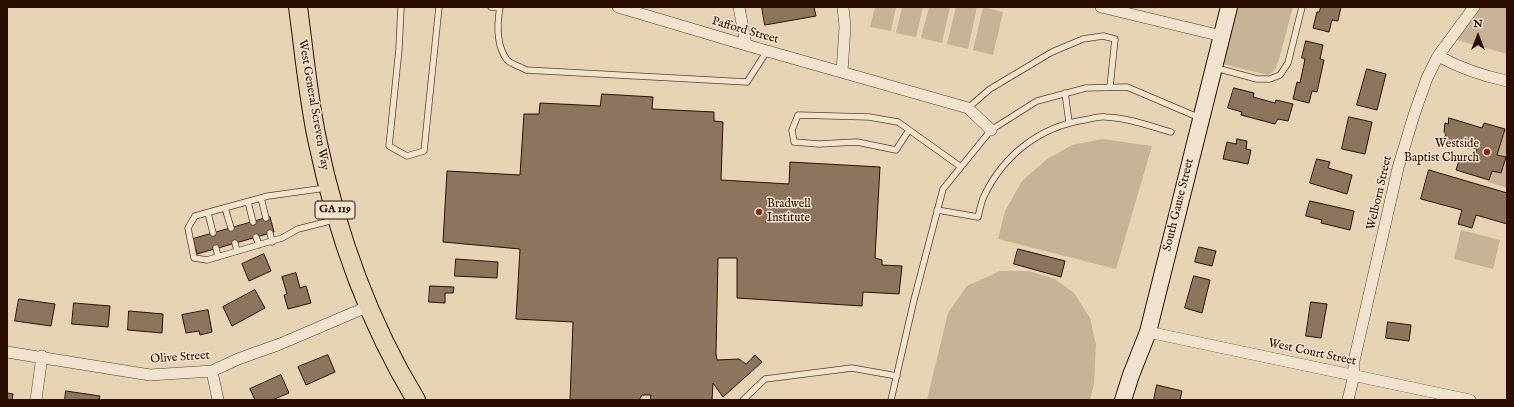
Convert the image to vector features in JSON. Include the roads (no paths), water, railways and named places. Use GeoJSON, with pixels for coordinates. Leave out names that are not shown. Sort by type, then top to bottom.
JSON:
{"type":"FeatureCollection","features":[{"type":"Feature","properties":{"kind":"main road","name":"West General Screven Way"},"geometry":{"type":"LineString","coordinates":[[298,7],[311,107],[328,188],[337,219],[369,306],[413,399]]}},
{"type":"Feature","properties":{"kind":"street","name":"Pafford Street"},"geometry":{"type":"LineString","coordinates":[[618,7],[968,108],[991,130]]}},
{"type":"Feature","properties":{"kind":"street"},"geometry":{"type":"LineString","coordinates":[[740,7],[746,45]]}},
{"type":"Feature","properties":{"kind":"street"},"geometry":{"type":"LineString","coordinates":[[842,72],[845,27],[843,7]]}},
{"type":"Feature","properties":{"kind":"street"},"geometry":{"type":"LineString","coordinates":[[1102,7],[1222,36]]}},
{"type":"Feature","properties":{"kind":"street","name":"South Gause Street"},"geometry":{"type":"LineString","coordinates":[[1123,400],[1131,374],[1148,332],[1200,118],[1229,7]]}},
{"type":"Feature","properties":{"kind":"street","name":"Welborn Street"},"geometry":{"type":"LineString","coordinates":[[1348,400],[1354,374],[1354,361],[1398,168],[1417,107],[1427,78],[1438,56],[1474,7]]}},
{"type":"Feature","properties":{"kind":"street"},"geometry":{"type":"LineString","coordinates":[[1438,56],[1474,72],[1507,81]]}},
{"type":"Feature","properties":{"kind":"street","name":"Olive Street"},"geometry":{"type":"LineString","coordinates":[[7,352],[42,356],[150,374],[212,371],[369,306]]}},
{"type":"Feature","properties":{"kind":"street","name":"West Court Street"},"geometry":{"type":"LineString","coordinates":[[1148,332],[1354,374],[1470,400]]}},
{"type":"Feature","properties":{"kind":"street"},"geometry":{"type":"LineString","coordinates":[[36,400],[42,356]]}},
{"type":"Feature","properties":{"kind":"street"},"geometry":{"type":"LineString","coordinates":[[212,371],[218,400]]}},
{"type":"Feature","properties":{"kind":"lane"},"geometry":{"type":"LineString","coordinates":[[401,7],[399,49],[389,146],[407,156],[424,151],[439,7]]}},
{"type":"Feature","properties":{"kind":"lane"},"geometry":{"type":"LineString","coordinates":[[491,7],[500,8],[498,18],[500,46],[508,61],[526,70],[747,82],[767,51]]}},
{"type":"Feature","properties":{"kind":"lane"},"geometry":{"type":"LineString","coordinates":[[1214,67],[1257,79],[1270,79],[1280,75],[1288,63],[1302,7]]}},
{"type":"Feature","properties":{"kind":"lane"},"geometry":{"type":"LineString","coordinates":[[968,108],[990,89],[1052,52],[1083,39],[1103,36],[1115,39],[1110,87]]}},
{"type":"Feature","properties":{"kind":"lane"},"geometry":{"type":"LineString","coordinates":[[891,400],[914,300],[943,189],[991,130],[1037,101],[1086,88],[1127,87],[1200,118]]}},
{"type":"Feature","properties":{"kind":"lane"},"geometry":{"type":"LineString","coordinates":[[1065,93],[1070,122]]}},
{"type":"Feature","properties":{"kind":"lane"},"geometry":{"type":"LineString","coordinates":[[910,130],[896,150],[857,142],[819,144],[794,142],[792,130],[798,115],[869,117],[898,122],[910,130],[961,167]]}},
{"type":"Feature","properties":{"kind":"lane"},"geometry":{"type":"LineString","coordinates":[[937,210],[978,217],[984,195],[997,174],[1015,154],[1034,137],[1070,122],[1105,116],[1171,132]]}},
{"type":"Feature","properties":{"kind":"lane"},"geometry":{"type":"LineString","coordinates":[[328,188],[261,198],[195,216],[188,228],[194,258],[207,260],[272,242],[298,229],[337,219]]}},
{"type":"Feature","properties":{"kind":"lane"},"geometry":{"type":"LineString","coordinates":[[261,198],[266,218]]}},
{"type":"Feature","properties":{"kind":"lane"},"geometry":{"type":"LineString","coordinates":[[248,202],[253,222]]}},
{"type":"Feature","properties":{"kind":"lane"},"geometry":{"type":"LineString","coordinates":[[225,208],[231,228]]}},
{"type":"Feature","properties":{"kind":"lane"},"geometry":{"type":"LineString","coordinates":[[208,213],[213,233]]}},
{"type":"Feature","properties":{"kind":"lane"},"geometry":{"type":"LineString","coordinates":[[270,233],[272,242]]}},
{"type":"Feature","properties":{"kind":"lane"},"geometry":{"type":"LineString","coordinates":[[256,237],[259,245]]}},
{"type":"Feature","properties":{"kind":"lane"},"geometry":{"type":"LineString","coordinates":[[235,243],[238,251]]}},
{"type":"Feature","properties":{"kind":"lane"},"geometry":{"type":"LineString","coordinates":[[216,248],[218,257]]}},
{"type":"Feature","properties":{"kind":"lane"},"geometry":{"type":"LineString","coordinates":[[743,400],[765,378],[852,368],[896,376]]}},
{"type":"Feature","properties":{"kind":"place","name":"Westside Baptist Church"},"geometry":{"type":"Point","coordinates":[1487,152]}},
{"type":"Feature","properties":{"kind":"place","name":"Bradwell Institute"},"geometry":{"type":"Point","coordinates":[759,212]}}]}
